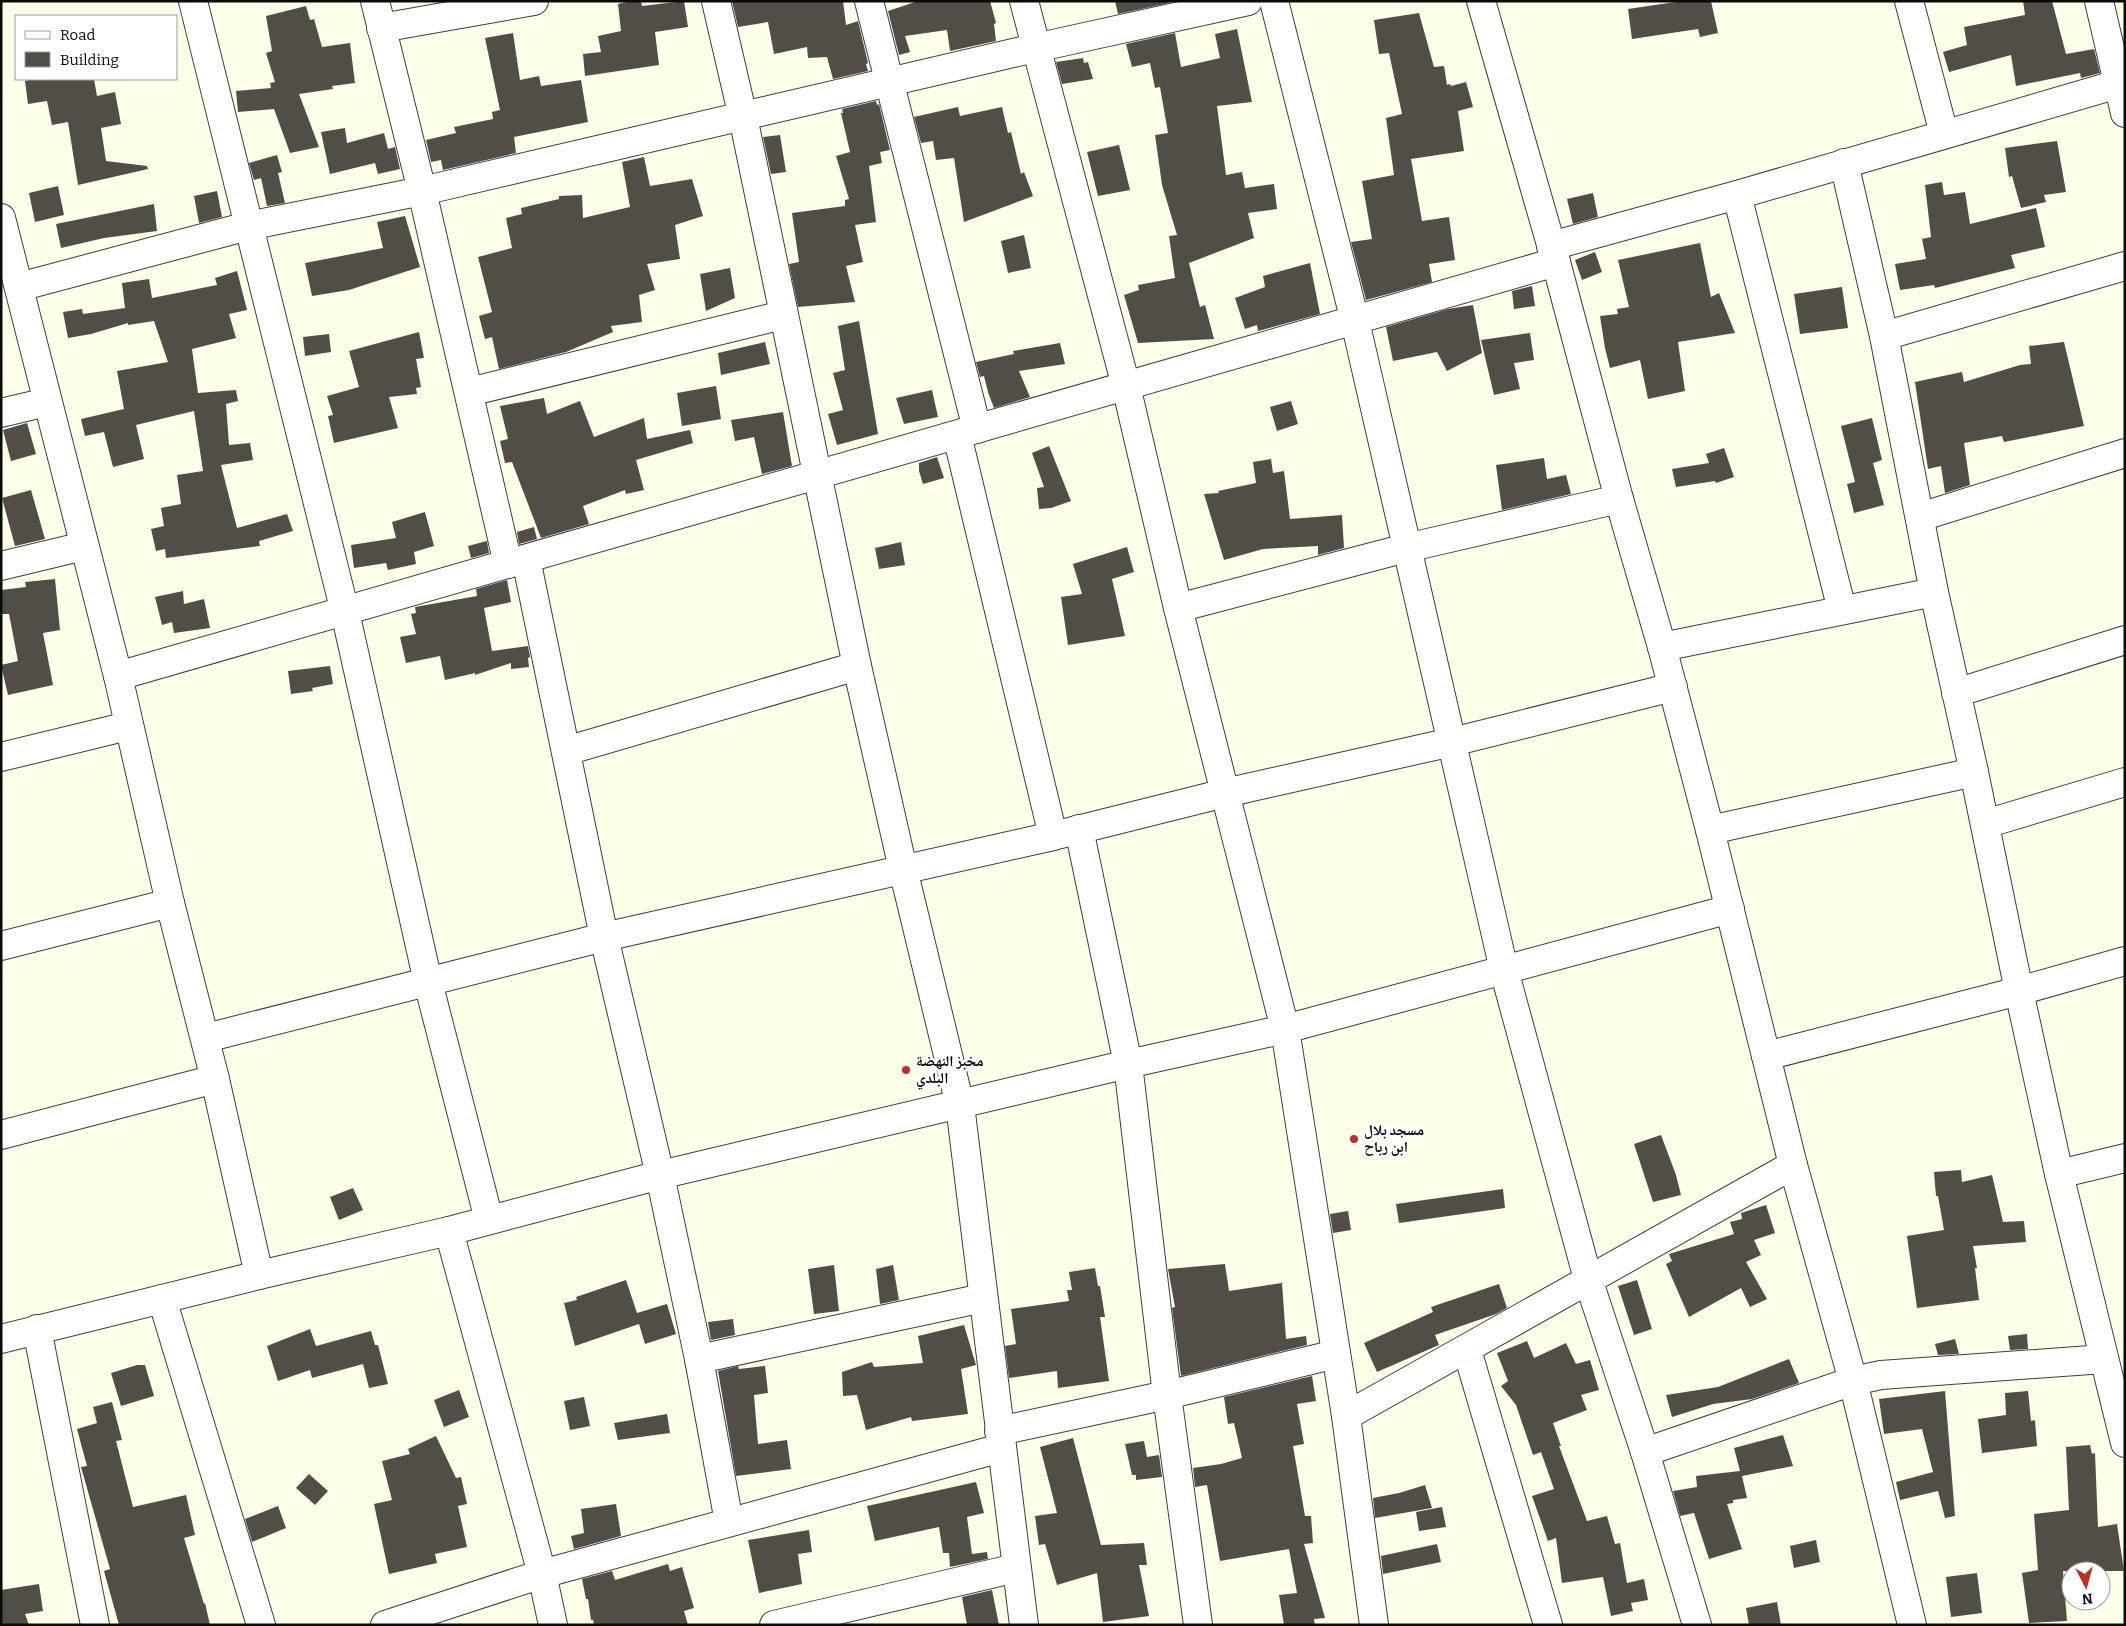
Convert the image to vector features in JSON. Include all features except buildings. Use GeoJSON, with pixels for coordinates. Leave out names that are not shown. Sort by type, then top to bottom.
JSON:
{"type":"FeatureCollection","features":[{"type":"Feature","properties":{"kind":"street"},"geometry":{"type":"LineString","coordinates":[[193,1],[345,612],[428,982],[490,1220]]}},
{"type":"Feature","properties":{"kind":"street"},"geometry":{"type":"LineString","coordinates":[[376,1],[469,392],[517,562],[566,751],[604,937],[660,1175],[699,1358],[729,1522]]}},
{"type":"Feature","properties":{"kind":"street"},"geometry":{"type":"LineString","coordinates":[[381,28],[534,1]]}},
{"type":"Feature","properties":{"kind":"street"},"geometry":{"type":"LineString","coordinates":[[716,1],[743,117],[857,666],[903,869],[960,1105],[1024,1625]]}},
{"type":"Feature","properties":{"kind":"street"},"geometry":{"type":"LineString","coordinates":[[868,1],[967,432],[1053,836]]}},
{"type":"Feature","properties":{"kind":"street"},"geometry":{"type":"LineString","coordinates":[[1024,1],[1126,386],[1178,608],[1285,1029],[1346,1416],[1374,1625]]}},
{"type":"Feature","properties":{"kind":"street"},"geometry":{"type":"LineString","coordinates":[[11,271],[422,191],[888,82],[1248,1]]}},
{"type":"Feature","properties":{"kind":"street"},"geometry":{"type":"LineString","coordinates":[[1274,1],[1354,321],[1504,970],[1588,1279],[1645,1452],[1697,1625]]}},
{"type":"Feature","properties":{"kind":"street"},"geometry":{"type":"LineString","coordinates":[[1482,1],[1554,254],[1619,499],[1673,687],[1793,1165],[1853,1381],[1912,1625]]}},
{"type":"Feature","properties":{"kind":"street"},"geometry":{"type":"LineString","coordinates":[[1910,1],[1944,134]]}},
{"type":"Feature","properties":{"kind":"street"},"geometry":{"type":"LineString","coordinates":[[2099,1],[2121,83],[2125,113]]}},
{"type":"Feature","properties":{"kind":"street"},"geometry":{"type":"LineString","coordinates":[[118,676],[1354,321],[1737,194],[2121,83]]}},
{"type":"Feature","properties":{"kind":"street"},"geometry":{"type":"LineString","coordinates":[[1844,163],[1884,336],[1934,592],[1974,772],[2019,991],[2104,1359],[2121,1407],[2125,1443]]}},
{"type":"Feature","properties":{"kind":"street"},"geometry":{"type":"LineString","coordinates":[[1737,194],[1842,610]]}},
{"type":"Feature","properties":{"kind":"street"},"geometry":{"type":"LineString","coordinates":[[1,218],[11,271],[118,676],[170,903],[206,1038],[259,1275]]}},
{"type":"Feature","properties":{"kind":"street"},"geometry":{"type":"LineString","coordinates":[[1884,336],[2125,266]]}},
{"type":"Feature","properties":{"kind":"street"},"geometry":{"type":"LineString","coordinates":[[469,392],[783,315]]}},
{"type":"Feature","properties":{"kind":"street"},"geometry":{"type":"LineString","coordinates":[[1,414],[47,402]]}},
{"type":"Feature","properties":{"kind":"street"},"geometry":{"type":"LineString","coordinates":[[1920,517],[2125,453]]}},
{"type":"Feature","properties":{"kind":"street"},"geometry":{"type":"LineString","coordinates":[[1178,608],[1406,548],[1619,499]]}},
{"type":"Feature","properties":{"kind":"street"},"geometry":{"type":"LineString","coordinates":[[1,566],[84,546]]}},
{"type":"Feature","properties":{"kind":"street"},"geometry":{"type":"LineString","coordinates":[[1662,647],[1934,592]]}},
{"type":"Feature","properties":{"kind":"street"},"geometry":{"type":"LineString","coordinates":[[1956,693],[2125,640]]}},
{"type":"Feature","properties":{"kind":"street"},"geometry":{"type":"LineString","coordinates":[[566,751],[857,666]]}},
{"type":"Feature","properties":{"kind":"street"},"geometry":{"type":"LineString","coordinates":[[206,1038],[604,937],[1079,830],[1225,793],[1452,742],[1673,687]]}},
{"type":"Feature","properties":{"kind":"street"},"geometry":{"type":"LineString","coordinates":[[1,757],[128,726]]}},
{"type":"Feature","properties":{"kind":"street"},"geometry":{"type":"LineString","coordinates":[[1710,830],[1974,772]]}},
{"type":"Feature","properties":{"kind":"street"},"geometry":{"type":"LineString","coordinates":[[1985,824],[2125,782]]}},
{"type":"Feature","properties":{"kind":"street"},"geometry":{"type":"LineString","coordinates":[[1079,830],[1128,1064],[1198,1625]]}},
{"type":"Feature","properties":{"kind":"street"},"geometry":{"type":"LineString","coordinates":[[1,946],[170,903]]}},
{"type":"Feature","properties":{"kind":"street"},"geometry":{"type":"LineString","coordinates":[[1,1339],[259,1275],[449,1232],[660,1175],[1128,1064],[1285,1029],[1730,909]]}},
{"type":"Feature","properties":{"kind":"street"},"geometry":{"type":"LineString","coordinates":[[1766,1056],[2019,991],[2125,961]]}},
{"type":"Feature","properties":{"kind":"street"},"geometry":{"type":"LineString","coordinates":[[1,1135],[215,1079]]}},
{"type":"Feature","properties":{"kind":"street"},"geometry":{"type":"LineString","coordinates":[[2060,1174],[2125,1158]]}},
{"type":"Feature","properties":{"kind":"street"},"geometry":{"type":"LineString","coordinates":[[1346,1416],[1793,1165]]}},
{"type":"Feature","properties":{"kind":"street"},"geometry":{"type":"LineString","coordinates":[[449,1232],[542,1574],[552,1625]]}},
{"type":"Feature","properties":{"kind":"street"},"geometry":{"type":"LineString","coordinates":[[699,1358],[983,1298]]}},
{"type":"Feature","properties":{"kind":"street"},"geometry":{"type":"LineString","coordinates":[[162,1299],[261,1625]]}},
{"type":"Feature","properties":{"kind":"street"},"geometry":{"type":"LineString","coordinates":[[37,1329],[95,1625]]}},
{"type":"Feature","properties":{"kind":"street"},"geometry":{"type":"LineString","coordinates":[[1466,1350],[1548,1625]]}},
{"type":"Feature","properties":{"kind":"street"},"geometry":{"type":"LineString","coordinates":[[385,1625],[542,1574],[729,1522],[1000,1440],[1168,1395],[1336,1354]]}},
{"type":"Feature","properties":{"kind":"street"},"geometry":{"type":"LineString","coordinates":[[1645,1452],[1853,1381],[1881,1375],[2104,1359]]}},
{"type":"Feature","properties":{"kind":"street"},"geometry":{"type":"LineString","coordinates":[[774,1625],[1016,1568]]}},
{"type":"Feature","properties":{"kind":"place","name":"مخبز النهضة البلدي"},"geometry":{"type":"Point","coordinates":[906,1070]}},
{"type":"Feature","properties":{"kind":"place","name":"مسجد بلال ابن رباح"},"geometry":{"type":"Point","coordinates":[1354,1139]}}]}
